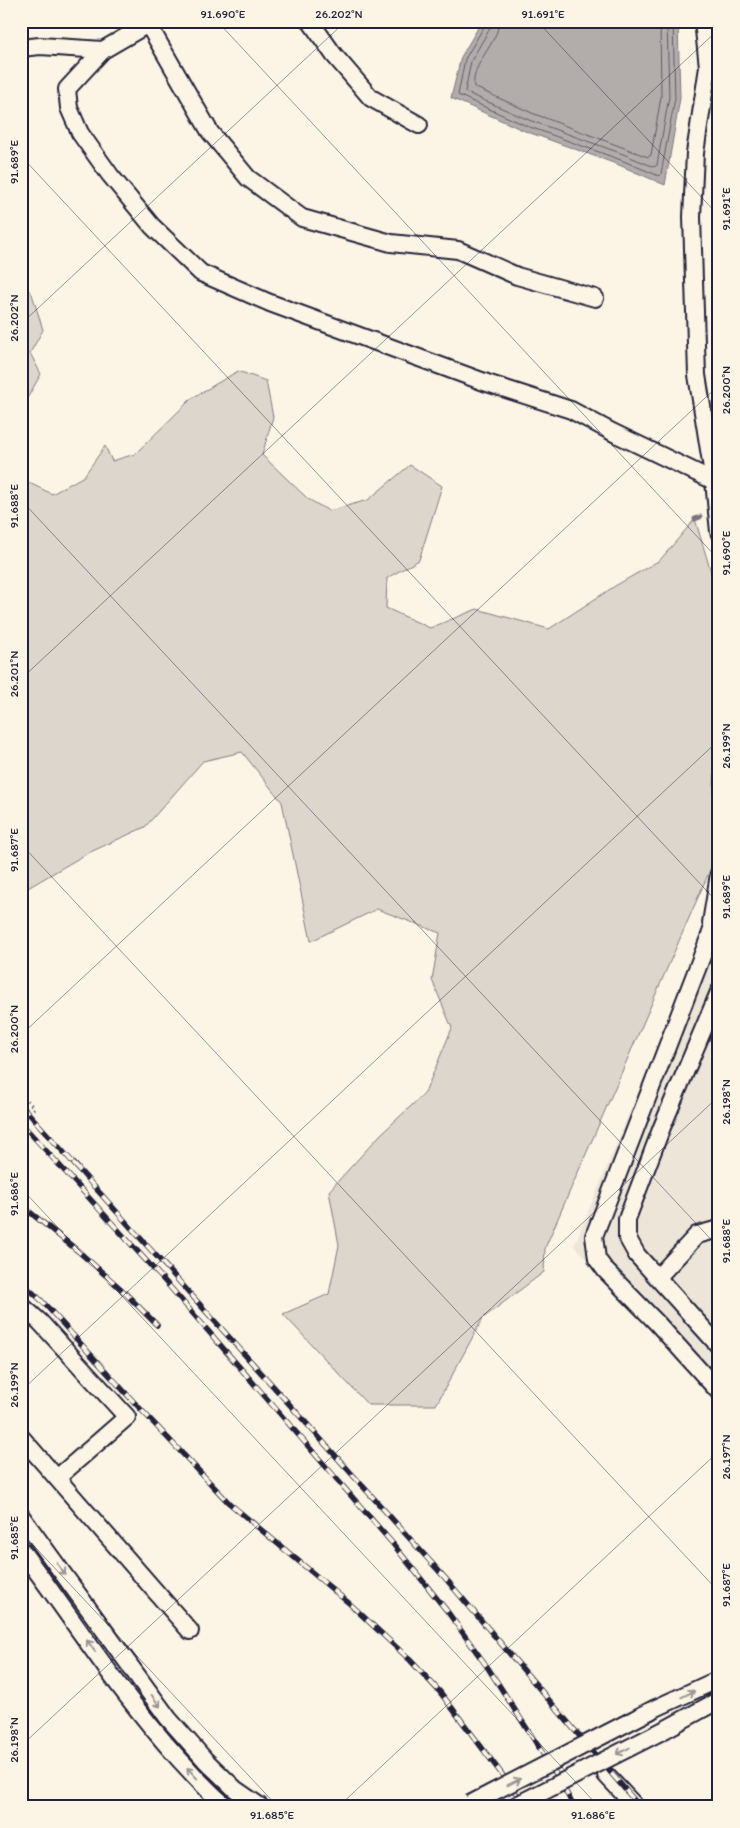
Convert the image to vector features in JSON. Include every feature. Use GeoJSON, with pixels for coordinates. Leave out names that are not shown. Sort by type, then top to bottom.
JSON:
{"type":"FeatureCollection","features":[{"type":"Feature","properties":{"kind":"street"},"geometry":{"type":"LineString","coordinates":[[310,21],[334,55],[371,98],[419,125]]}},
{"type":"Feature","properties":{"kind":"street"},"geometry":{"type":"LineString","coordinates":[[703,21],[708,67],[695,153],[692,217],[697,375],[714,481],[719,532]]}},
{"type":"Feature","properties":{"kind":"street"},"geometry":{"type":"LineString","coordinates":[[595,298],[517,276],[458,250],[391,243],[302,218],[248,178],[210,132],[151,23],[103,50],[67,89],[70,108],[80,133],[110,175],[152,226],[201,273],[270,303],[487,383],[571,410],[714,481],[719,497]]}},
{"type":"Feature","properties":{"kind":"street"},"geometry":{"type":"LineString","coordinates":[[21,48],[40,46],[103,50]]}},
{"type":"Feature","properties":{"kind":"street"},"geometry":{"type":"LineString","coordinates":[[706,948],[719,874]]}},
{"type":"Feature","properties":{"kind":"street"},"geometry":{"type":"LineString","coordinates":[[719,912],[594,1236],[597,1259],[719,1392]]}},
{"type":"Feature","properties":{"kind":"street"},"geometry":{"type":"LineString","coordinates":[[719,992],[662,1127],[627,1220],[628,1237],[638,1255],[719,1346]]}},
{"type":"Feature","properties":{"kind":"street"},"geometry":{"type":"LineString","coordinates":[[658,1277],[698,1235],[719,1229]]}},
{"type":"Feature","properties":{"kind":"street"},"geometry":{"type":"LineString","coordinates":[[21,1305],[40,1322],[127,1417],[57,1478]]}},
{"type":"Feature","properties":{"kind":"street"},"geometry":{"type":"LineString","coordinates":[[21,1437],[190,1631]]}},
{"type":"Feature","properties":{"kind":"street"},"geometry":{"type":"LineString","coordinates":[[21,1516],[168,1718],[235,1789],[261,1807]]}},
{"type":"Feature","properties":{"kind":"street"},"geometry":{"type":"LineString","coordinates":[[44,1547],[25,1554],[161,1739],[200,1782],[227,1807]]}},
{"type":"Feature","properties":{"kind":"street"},"geometry":{"type":"LineString","coordinates":[[467,1805],[656,1708],[719,1679]]}},
{"type":"Feature","properties":{"kind":"street"},"geometry":{"type":"LineString","coordinates":[[513,1807],[719,1700]]}},
{"type":"Feature","properties":{"kind":"street"},"geometry":{"type":"LineString","coordinates":[[606,1775],[636,1807]]}},
{"type":"Feature","properties":{"kind":"path"},"geometry":{"type":"LineString","coordinates":[[21,1093],[34,1108],[21,1119]]}},
{"type":"Feature","properties":{"kind":"shaded area"},"geometry":{"type":"Polygon","coordinates":[[[21,282],[32,294],[43,330],[30,353],[41,374],[21,409],[21,282]]]}},
{"type":"Feature","properties":{"kind":"shaded area"},"geometry":{"type":"Polygon","coordinates":[[[238,371],[266,381],[273,417],[262,455],[308,499],[329,511],[368,500],[410,465],[442,486],[419,560],[387,578],[386,608],[430,628],[477,609],[549,629],[615,586],[660,560],[695,519],[717,592],[713,863],[545,1248],[544,1272],[483,1318],[436,1405],[368,1405],[283,1314],[329,1294],[339,1245],[329,1191],[380,1135],[425,1093],[452,1028],[432,980],[440,933],[377,909],[311,941],[282,802],[242,752],[203,761],[145,827],[86,854],[21,892],[21,479],[52,494],[84,476],[105,446],[112,461],[135,454],[192,398],[238,371]]]}},
{"type":"Feature","properties":{"kind":"shaded area"},"geometry":{"type":"Polygon","coordinates":[[[719,897],[719,1398],[574,1246],[719,897]]]}},
{"type":"Feature","properties":{"kind":"water"},"geometry":{"type":"Polygon","coordinates":[[[482,21],[678,21],[680,98],[665,185],[619,165],[525,131],[451,98],[461,57],[482,21]]]}},
{"type":"Feature","properties":{"kind":"waterway"},"geometry":{"type":"LineString","coordinates":[[719,161],[714,188],[719,260]]}},
{"type":"Feature","properties":{"kind":"waterway"},"geometry":{"type":"LineString","coordinates":[[695,519],[700,517]]}},
{"type":"Feature","properties":{"kind":"railway"},"geometry":{"type":"LineString","coordinates":[[21,1105],[78,1168]]}},
{"type":"Feature","properties":{"kind":"railway"},"geometry":{"type":"LineString","coordinates":[[21,1123],[170,1287],[393,1544],[447,1611],[488,1668],[558,1777],[574,1807]]}},
{"type":"Feature","properties":{"kind":"railway"},"geometry":{"type":"LineString","coordinates":[[73,1163],[446,1579],[640,1807]]}},
{"type":"Feature","properties":{"kind":"railway"},"geometry":{"type":"LineString","coordinates":[[21,1205],[120,1288],[157,1325]]}},
{"type":"Feature","properties":{"kind":"railway"},"geometry":{"type":"LineString","coordinates":[[21,1282],[41,1300],[229,1503],[350,1604],[410,1660],[440,1692],[519,1797]]}}]}
